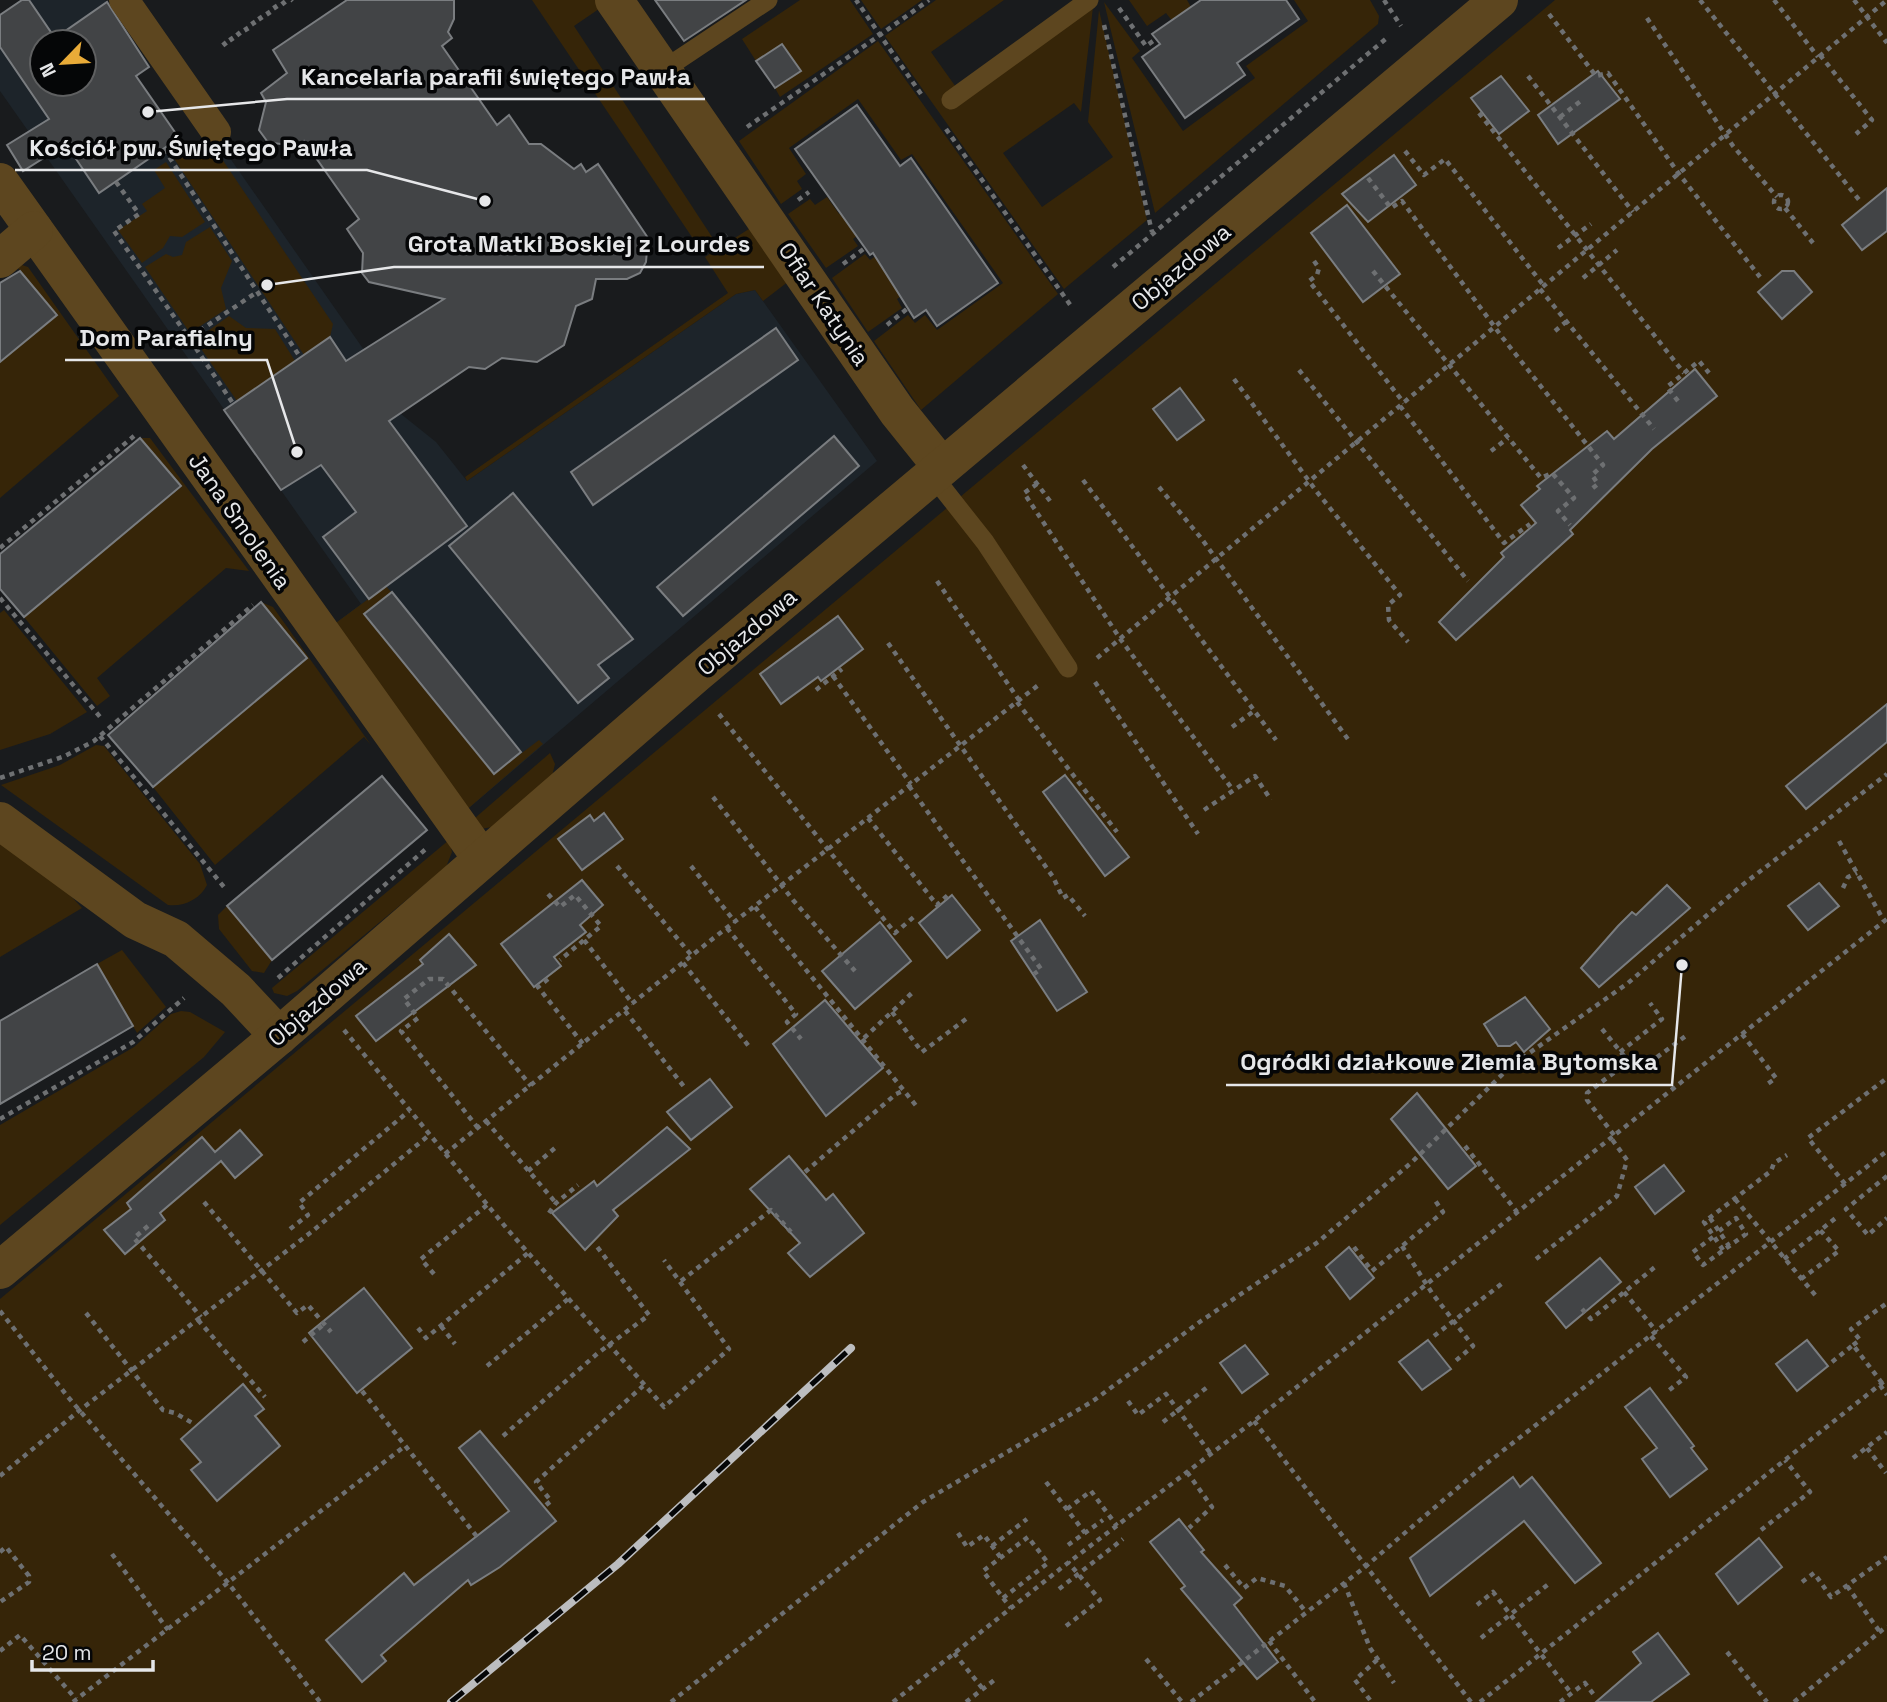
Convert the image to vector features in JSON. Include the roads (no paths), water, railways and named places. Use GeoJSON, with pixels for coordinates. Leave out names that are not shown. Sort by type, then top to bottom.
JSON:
{"type":"FeatureCollection","features":[{"type":"Feature","properties":{"kind":"street"},"geometry":{"type":"LineString","coordinates":[[124,0],[216,132]]}},
{"type":"Feature","properties":{"kind":"street","name":"Ofiar Katynia"},"geometry":{"type":"LineString","coordinates":[[614,0],[938,472]]}},
{"type":"Feature","properties":{"kind":"street","name":"Objazdowa"},"geometry":{"type":"LineString","coordinates":[[0,1270],[938,472],[1499,0]]}},
{"type":"Feature","properties":{"kind":"street","name":"Jana Smolenia"},"geometry":{"type":"LineString","coordinates":[[0,182],[482,859]]}},
{"type":"Feature","properties":{"kind":"street"},"geometry":{"type":"LineString","coordinates":[[0,259],[34,230]]}},
{"type":"Feature","properties":{"kind":"street"},"geometry":{"type":"LineString","coordinates":[[0,821],[135,920],[176,939],[236,990],[278,1036]]}},
{"type":"Feature","properties":{"kind":"lane"},"geometry":{"type":"LineString","coordinates":[[663,70],[768,0]]}},
{"type":"Feature","properties":{"kind":"lane"},"geometry":{"type":"LineString","coordinates":[[951,100],[1095,6]]}},
{"type":"Feature","properties":{"kind":"lane"},"geometry":{"type":"LineString","coordinates":[[938,472],[1068,668]]}},
{"type":"Feature","properties":{"kind":"railway"},"geometry":{"type":"LineString","coordinates":[[451,1702],[618,1564],[851,1348]]}},
{"type":"Feature","properties":{"kind":"place","name":"Kancelaria parafii świętego Pawła"},"geometry":{"type":"Point","coordinates":[148,112]}},
{"type":"Feature","properties":{"kind":"place","name":"Kościół pw. Świętego Pawła"},"geometry":{"type":"Point","coordinates":[485,201]}},
{"type":"Feature","properties":{"kind":"place","name":"Grota Matki Boskiej z Lourdes"},"geometry":{"type":"Point","coordinates":[267,285]}},
{"type":"Feature","properties":{"kind":"place","name":"Dom Parafialny"},"geometry":{"type":"Point","coordinates":[297,452]}},
{"type":"Feature","properties":{"kind":"place","name":"Ogródki działkowe Ziemia Bytomska"},"geometry":{"type":"Point","coordinates":[1682,965]}}]}
